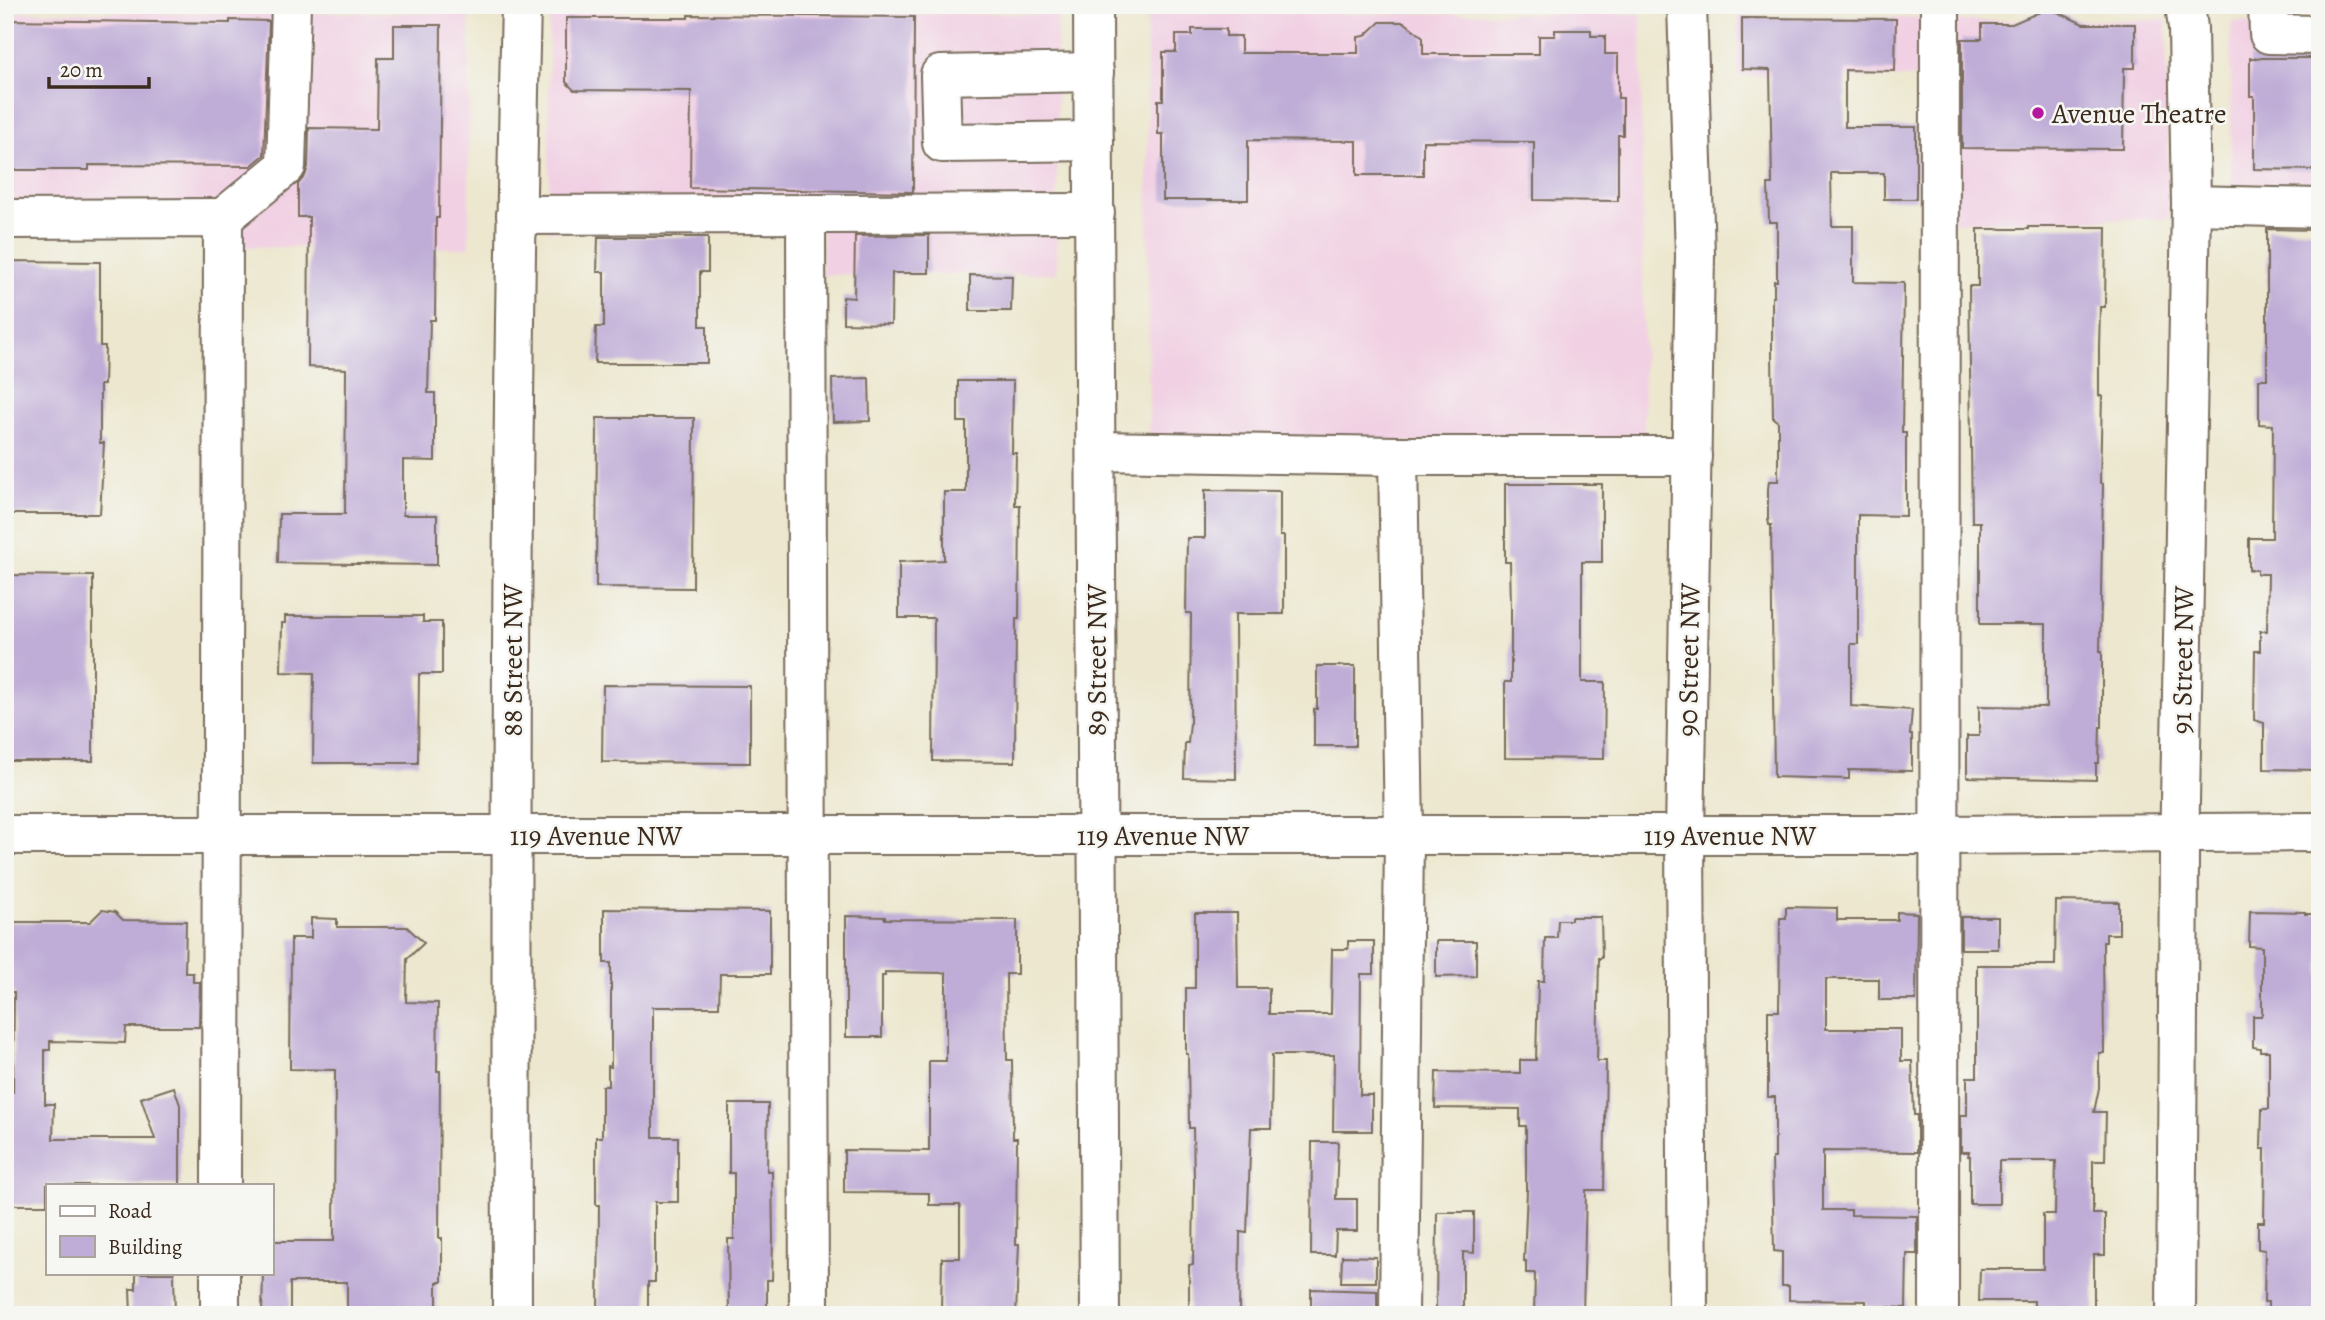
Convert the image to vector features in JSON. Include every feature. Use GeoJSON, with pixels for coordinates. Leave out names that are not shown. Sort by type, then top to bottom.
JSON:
{"type":"FeatureCollection","features":[{"type":"Feature","properties":{"kind":"street"},"geometry":{"type":"LineString","coordinates":[[5,219],[223,218],[286,166],[290,5]]}},
{"type":"Feature","properties":{"kind":"street","name":"88 Street NW"},"geometry":{"type":"LineString","coordinates":[[512,1315],[511,835],[516,215],[521,5]]}},
{"type":"Feature","properties":{"kind":"street","name":"89 Street NW"},"geometry":{"type":"LineString","coordinates":[[1093,5],[1100,1315]]}},
{"type":"Feature","properties":{"kind":"street","name":"90 Street NW"},"geometry":{"type":"LineString","coordinates":[[1687,5],[1695,254],[1685,835],[1688,1315]]}},
{"type":"Feature","properties":{"kind":"street"},"geometry":{"type":"LineString","coordinates":[[1939,1315],[1940,5]]}},
{"type":"Feature","properties":{"kind":"street","name":"91 Street NW"},"geometry":{"type":"LineString","coordinates":[[2176,1315],[2179,834],[2191,205],[2188,28],[2185,5]]}},
{"type":"Feature","properties":{"kind":"street"},"geometry":{"type":"LineString","coordinates":[[2268,5],[2269,34],[2320,35]]}},
{"type":"Feature","properties":{"kind":"street"},"geometry":{"type":"LineString","coordinates":[[1094,72],[940,75],[942,143],[1094,141]]}},
{"type":"Feature","properties":{"kind":"street"},"geometry":{"type":"LineString","coordinates":[[2191,205],[2320,208]]}},
{"type":"Feature","properties":{"kind":"street"},"geometry":{"type":"LineString","coordinates":[[516,215],[1095,213]]}},
{"type":"Feature","properties":{"kind":"street"},"geometry":{"type":"LineString","coordinates":[[806,214],[809,1315]]}},
{"type":"Feature","properties":{"kind":"street"},"geometry":{"type":"LineString","coordinates":[[221,1184],[223,218]]}},
{"type":"Feature","properties":{"kind":"street"},"geometry":{"type":"LineString","coordinates":[[1096,451],[1398,456],[1692,456]]}},
{"type":"Feature","properties":{"kind":"street"},"geometry":{"type":"LineString","coordinates":[[1398,456],[1404,835],[1399,1315]]}},
{"type":"Feature","properties":{"kind":"street","name":"119 Avenue NW"},"geometry":{"type":"LineString","coordinates":[[5,835],[1940,835],[2320,832]]}},
{"type":"Feature","properties":{"kind":"street"},"geometry":{"type":"LineString","coordinates":[[220,1274],[220,1315]]}},
{"type":"Feature","properties":{"kind":"shaded area"},"geometry":{"type":"Polygon","coordinates":[[[5,12],[469,13],[469,248],[234,247],[234,230],[5,229],[5,12]]]}},
{"type":"Feature","properties":{"kind":"shaded area"},"geometry":{"type":"Polygon","coordinates":[[[549,12],[1057,14],[1057,273],[822,275],[823,233],[549,231],[549,12]]]}},
{"type":"Feature","properties":{"kind":"shaded area"},"geometry":{"type":"Polygon","coordinates":[[[1147,13],[1641,14],[1644,442],[1149,442],[1147,13]]]}},
{"type":"Feature","properties":{"kind":"shaded area"},"geometry":{"type":"Polygon","coordinates":[[[1738,17],[1929,18],[1928,78],[1738,76],[1738,17]]]}},
{"type":"Feature","properties":{"kind":"shaded area"},"geometry":{"type":"Polygon","coordinates":[[[2166,20],[2169,218],[1948,222],[1950,21],[2166,20]]]}},
{"type":"Feature","properties":{"kind":"shaded area"},"geometry":{"type":"Polygon","coordinates":[[[2231,22],[2320,22],[2320,199],[2231,199],[2231,22]]]}},
{"type":"Feature","properties":{"kind":"building","name":"Avenue Theatre"},"geometry":{"type":"Polygon","coordinates":[[[2049,8],[2083,24],[2135,24],[2135,68],[2124,68],[2123,149],[1962,148],[1962,39],[1982,39],[1982,24],[2012,24],[2049,8]]]}},
{"type":"Feature","properties":{"kind":"building"},"geometry":{"type":"Polygon","coordinates":[[[688,15],[914,17],[913,192],[690,188],[691,91],[574,90],[566,82],[566,18],[688,18],[688,15]]]}},
{"type":"Feature","properties":{"kind":"building"},"geometry":{"type":"Polygon","coordinates":[[[1742,18],[1896,19],[1895,71],[1845,70],[1845,127],[1916,127],[1916,199],[1884,199],[1884,173],[1831,173],[1832,226],[1853,226],[1853,282],[1904,283],[1902,433],[1906,433],[1906,516],[1858,515],[1858,644],[1851,644],[1851,706],[1912,710],[1912,771],[1849,770],[1849,779],[1774,777],[1771,525],[1768,518],[1768,489],[1769,481],[1778,481],[1778,422],[1773,418],[1772,354],[1772,297],[1774,281],[1777,281],[1777,222],[1769,222],[1768,184],[1772,184],[1770,70],[1742,69],[1742,18]]]}},
{"type":"Feature","properties":{"kind":"building"},"geometry":{"type":"Polygon","coordinates":[[[5,20],[230,23],[230,20],[269,21],[264,155],[251,166],[89,165],[89,170],[5,170],[5,20]]]}},
{"type":"Feature","properties":{"kind":"building"},"geometry":{"type":"Polygon","coordinates":[[[1380,22],[1404,22],[1423,37],[1423,54],[1539,54],[1539,36],[1555,36],[1555,30],[1591,30],[1591,36],[1605,36],[1605,54],[1618,54],[1618,98],[1623,98],[1623,135],[1618,135],[1618,201],[1534,200],[1534,142],[1423,141],[1423,175],[1357,175],[1357,141],[1248,140],[1248,200],[1163,200],[1163,134],[1158,134],[1158,100],[1163,100],[1163,52],[1176,52],[1176,35],[1192,35],[1192,29],[1226,29],[1226,36],[1241,36],[1241,53],[1358,53],[1358,37],[1365,36],[1380,22]]]}},
{"type":"Feature","properties":{"kind":"building"},"geometry":{"type":"Polygon","coordinates":[[[394,25],[441,25],[439,218],[436,218],[435,320],[430,320],[428,393],[435,393],[435,461],[403,460],[403,515],[437,515],[437,565],[278,563],[279,514],[345,514],[346,369],[308,367],[309,217],[298,217],[298,184],[308,167],[309,128],[377,129],[378,58],[394,58],[394,25]]]}},
{"type":"Feature","properties":{"kind":"building"},"geometry":{"type":"Polygon","coordinates":[[[2250,58],[2320,58],[2320,170],[2254,169],[2254,96],[2250,96],[2250,58]]]}},
{"type":"Feature","properties":{"kind":"building"},"geometry":{"type":"Polygon","coordinates":[[[2106,227],[2105,307],[2100,307],[2099,348],[2099,396],[2102,396],[2100,482],[2103,484],[2100,651],[2102,727],[2096,780],[1967,777],[1967,736],[1979,736],[1979,706],[2046,707],[2046,624],[1980,624],[1980,522],[1972,522],[1969,286],[1978,286],[1978,229],[2106,227]]]}},
{"type":"Feature","properties":{"kind":"building"},"geometry":{"type":"Polygon","coordinates":[[[2267,229],[2320,230],[2320,770],[2264,769],[2264,723],[2254,720],[2255,651],[2260,651],[2260,631],[2267,631],[2268,574],[2257,574],[2257,570],[2249,570],[2249,538],[2272,538],[2273,425],[2259,424],[2259,379],[2267,379],[2267,229]]]}},
{"type":"Feature","properties":{"kind":"building"},"geometry":{"type":"Polygon","coordinates":[[[929,235],[929,273],[892,273],[891,324],[843,323],[843,297],[854,298],[855,236],[929,235]]]}},
{"type":"Feature","properties":{"kind":"building"},"geometry":{"type":"Polygon","coordinates":[[[598,237],[708,237],[708,272],[700,272],[700,326],[707,326],[707,363],[595,363],[596,327],[604,327],[604,272],[597,272],[598,237]]]}},
{"type":"Feature","properties":{"kind":"building"},"geometry":{"type":"Polygon","coordinates":[[[5,261],[100,262],[100,346],[105,346],[104,385],[100,385],[100,443],[104,443],[100,514],[5,514],[5,261]]]}},
{"type":"Feature","properties":{"kind":"building"},"geometry":{"type":"Polygon","coordinates":[[[970,275],[1012,276],[1011,311],[970,311],[970,275]]]}},
{"type":"Feature","properties":{"kind":"building"},"geometry":{"type":"Polygon","coordinates":[[[869,378],[870,421],[833,422],[832,379],[869,378]]]}},
{"type":"Feature","properties":{"kind":"building"},"geometry":{"type":"Polygon","coordinates":[[[958,381],[1013,381],[1012,453],[1016,453],[1015,505],[1020,505],[1015,762],[933,761],[934,618],[899,618],[899,562],[944,560],[944,492],[966,492],[966,422],[958,422],[958,381]]]}},
{"type":"Feature","properties":{"kind":"building"},"geometry":{"type":"Polygon","coordinates":[[[597,418],[694,418],[693,588],[596,587],[597,418]]]}},
{"type":"Feature","properties":{"kind":"building"},"geometry":{"type":"Polygon","coordinates":[[[1505,484],[1602,484],[1602,562],[1582,562],[1582,682],[1605,682],[1604,759],[1505,758],[1505,682],[1511,682],[1511,607],[1510,562],[1505,562],[1505,484]]]}},
{"type":"Feature","properties":{"kind":"building"},"geometry":{"type":"Polygon","coordinates":[[[1205,490],[1280,491],[1280,536],[1284,536],[1284,614],[1235,614],[1236,779],[1184,778],[1185,743],[1188,743],[1190,723],[1191,613],[1186,613],[1187,538],[1205,538],[1205,490]]]}},
{"type":"Feature","properties":{"kind":"building"},"geometry":{"type":"Polygon","coordinates":[[[7,575],[93,576],[93,761],[5,761],[7,575]]]}},
{"type":"Feature","properties":{"kind":"building"},"geometry":{"type":"Polygon","coordinates":[[[285,616],[423,616],[423,622],[442,622],[442,674],[419,674],[418,763],[313,763],[314,673],[281,672],[282,623],[285,623],[285,616]]]}},
{"type":"Feature","properties":{"kind":"building"},"geometry":{"type":"Polygon","coordinates":[[[1317,666],[1355,666],[1355,746],[1314,746],[1317,666]]]}},
{"type":"Feature","properties":{"kind":"building"},"geometry":{"type":"Polygon","coordinates":[[[603,685],[750,686],[750,763],[602,762],[603,685]]]}},
{"type":"Feature","properties":{"kind":"building"},"geometry":{"type":"Polygon","coordinates":[[[2056,901],[2119,902],[2119,934],[2106,934],[2106,942],[2103,942],[2104,1053],[2099,1053],[2099,1088],[2094,1112],[2106,1112],[2105,1161],[2093,1161],[2093,1214],[2105,1214],[2105,1255],[2094,1255],[2094,1315],[2034,1315],[2034,1301],[1979,1301],[1980,1269],[2043,1269],[2043,1214],[2055,1214],[2056,1161],[1999,1161],[1999,1204],[1970,1204],[1970,1156],[1969,1152],[1961,1152],[1961,1115],[1967,1115],[1967,1077],[1977,1077],[1977,965],[2055,965],[2056,901]]]}},
{"type":"Feature","properties":{"kind":"building"},"geometry":{"type":"Polygon","coordinates":[[[1786,907],[1837,908],[1837,920],[1897,920],[1897,912],[1917,913],[1916,1000],[1879,1000],[1879,979],[1826,979],[1826,1029],[1901,1029],[1901,1061],[1912,1061],[1917,1152],[1823,1151],[1823,1210],[1851,1210],[1851,1215],[1917,1216],[1917,1254],[1907,1254],[1906,1308],[1866,1306],[1866,1301],[1789,1300],[1789,1286],[1782,1286],[1782,1252],[1774,1251],[1772,1158],[1775,1158],[1775,1097],[1768,1097],[1768,1011],[1779,1011],[1780,918],[1786,918],[1786,907]]]}},
{"type":"Feature","properties":{"kind":"building"},"geometry":{"type":"Polygon","coordinates":[[[604,909],[770,911],[770,974],[720,974],[719,1007],[653,1007],[653,1137],[678,1137],[678,1202],[655,1202],[655,1282],[648,1282],[648,1315],[598,1315],[599,1205],[596,1205],[596,1137],[602,1137],[602,1086],[608,1086],[608,1066],[611,1067],[611,963],[604,963],[604,909]]]}},
{"type":"Feature","properties":{"kind":"building"},"geometry":{"type":"Polygon","coordinates":[[[102,910],[115,912],[123,920],[186,921],[185,973],[193,973],[193,982],[200,982],[199,1027],[126,1027],[125,1043],[50,1041],[50,1050],[45,1050],[45,1104],[54,1104],[53,1139],[155,1139],[141,1098],[174,1087],[180,1105],[180,1184],[46,1184],[46,1205],[9,1205],[10,1134],[5,1133],[5,1092],[13,1092],[14,992],[5,992],[5,922],[90,922],[102,910]]]}},
{"type":"Feature","properties":{"kind":"building"},"geometry":{"type":"Polygon","coordinates":[[[2250,911],[2320,914],[2320,1315],[2268,1315],[2268,1302],[2264,1302],[2265,1250],[2258,1249],[2258,1222],[2264,1222],[2265,1149],[2261,1149],[2262,1109],[2269,1109],[2269,1051],[2260,1051],[2260,1048],[2253,1047],[2253,1016],[2261,1016],[2262,1013],[2262,947],[2249,946],[2250,911]]]}},
{"type":"Feature","properties":{"kind":"building"},"geometry":{"type":"Polygon","coordinates":[[[1195,913],[1237,913],[1238,988],[1269,988],[1269,1014],[1331,1014],[1332,949],[1348,949],[1348,941],[1374,941],[1374,974],[1361,974],[1360,1095],[1372,1095],[1372,1131],[1333,1131],[1334,1055],[1272,1055],[1271,1128],[1251,1128],[1247,1233],[1240,1232],[1239,1315],[1189,1315],[1189,1265],[1193,1265],[1194,1181],[1193,1128],[1189,1128],[1186,988],[1195,988],[1195,913]]]}},
{"type":"Feature","properties":{"kind":"building"},"geometry":{"type":"Polygon","coordinates":[[[846,916],[1017,920],[1017,974],[1006,974],[1007,1060],[1012,1060],[1013,1138],[1017,1138],[1016,1244],[1019,1244],[1016,1315],[944,1315],[944,1312],[941,1312],[942,1258],[960,1258],[960,1205],[929,1205],[929,1193],[844,1192],[844,1150],[929,1151],[929,1061],[946,1061],[946,973],[885,972],[885,976],[882,976],[882,1037],[846,1037],[846,916]]]}},
{"type":"Feature","properties":{"kind":"building"},"geometry":{"type":"Polygon","coordinates":[[[1571,917],[1601,917],[1602,958],[1599,958],[1597,1061],[1606,1061],[1604,1190],[1586,1190],[1583,1315],[1534,1315],[1535,1273],[1526,1273],[1524,1261],[1526,1126],[1520,1126],[1520,1109],[1435,1108],[1436,1072],[1520,1073],[1520,1060],[1536,1060],[1538,981],[1544,981],[1545,938],[1557,938],[1558,920],[1571,920],[1571,917]]]}},
{"type":"Feature","properties":{"kind":"building"},"geometry":{"type":"Polygon","coordinates":[[[1961,917],[1998,917],[1998,949],[1961,949],[1961,917]]]}},
{"type":"Feature","properties":{"kind":"building"},"geometry":{"type":"Polygon","coordinates":[[[311,918],[337,919],[337,927],[407,927],[424,943],[407,959],[406,1002],[438,1003],[439,1238],[442,1238],[442,1282],[437,1282],[437,1311],[432,1311],[432,1315],[347,1313],[347,1282],[290,1282],[290,1315],[262,1315],[263,1274],[273,1274],[273,1241],[334,1241],[335,1070],[290,1069],[291,938],[311,938],[311,918]]]}},
{"type":"Feature","properties":{"kind":"building"},"geometry":{"type":"Polygon","coordinates":[[[1436,941],[1476,941],[1476,976],[1436,977],[1436,941]]]}},
{"type":"Feature","properties":{"kind":"building"},"geometry":{"type":"Polygon","coordinates":[[[729,1104],[768,1104],[767,1171],[772,1171],[773,1239],[772,1280],[767,1280],[767,1315],[729,1315],[728,1239],[734,1239],[734,1173],[729,1173],[729,1104]]]}},
{"type":"Feature","properties":{"kind":"building"},"geometry":{"type":"Polygon","coordinates":[[[1312,1142],[1338,1142],[1336,1199],[1357,1199],[1357,1231],[1336,1231],[1335,1255],[1311,1255],[1312,1142]]]}},
{"type":"Feature","properties":{"kind":"building"},"geometry":{"type":"Polygon","coordinates":[[[1437,1212],[1474,1212],[1474,1253],[1463,1252],[1463,1313],[1436,1313],[1437,1212]]]}},
{"type":"Feature","properties":{"kind":"building"},"geometry":{"type":"Polygon","coordinates":[[[1342,1256],[1376,1257],[1376,1282],[1341,1282],[1342,1256]]]}},
{"type":"Feature","properties":{"kind":"building"},"geometry":{"type":"Polygon","coordinates":[[[136,1274],[174,1274],[175,1315],[131,1315],[130,1289],[136,1289],[136,1274]]]}},
{"type":"Feature","properties":{"kind":"building"},"geometry":{"type":"Polygon","coordinates":[[[1311,1289],[1377,1291],[1377,1315],[1311,1315],[1311,1289]]]}},
{"type":"Feature","properties":{"kind":"place","name":"Avenue Theatre"},"geometry":{"type":"Point","coordinates":[2038,113]}}]}
